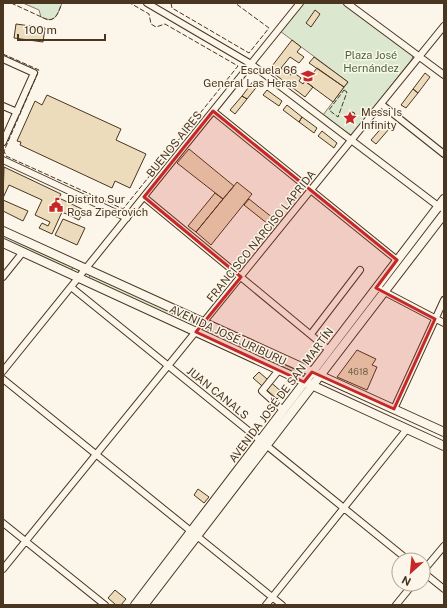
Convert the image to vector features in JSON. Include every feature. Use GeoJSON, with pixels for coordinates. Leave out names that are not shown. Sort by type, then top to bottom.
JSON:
{"type":"FeatureCollection","features":[{"type":"Feature","properties":{"kind":"main road","name":"AVENIDA JOSÉ DE SAN MARTÍN"},"geometry":{"type":"LineString","coordinates":[[263,443],[304,382],[397,260],[441,208],[444,199]]}},
{"type":"Feature","properties":{"kind":"main road","name":"AVENIDA JOSÉ DE SAN MARTÍN"},"geometry":{"type":"LineString","coordinates":[[135,605],[193,534],[263,443],[313,386],[444,214]]}},
{"type":"Feature","properties":{"kind":"main road","name":"AVENIDA JOSÉ URIBURU"},"geometry":{"type":"LineString","coordinates":[[3,230],[444,432]]}},
{"type":"Feature","properties":{"kind":"main road","name":"AVENIDA JOSÉ URIBURU"},"geometry":{"type":"LineString","coordinates":[[3,243],[444,446]]}},
{"type":"Feature","properties":{"kind":"main road","name":"AVENIDA JOSÉ DE SAN MARTÍN"},"geometry":{"type":"LineString","coordinates":[[144,605],[193,534]]}},
{"type":"Feature","properties":{"kind":"street"},"geometry":{"type":"LineString","coordinates":[[147,3],[251,64],[441,208]]}},
{"type":"Feature","properties":{"kind":"street","name":"BUENOS AIRES"},"geometry":{"type":"LineString","coordinates":[[3,371],[300,3]]}},
{"type":"Feature","properties":{"kind":"street"},"geometry":{"type":"LineString","coordinates":[[347,3],[444,75]]}},
{"type":"Feature","properties":{"kind":"street","name":"FRANCISCO NARCISO LAPRIDA"},"geometry":{"type":"LineString","coordinates":[[3,569],[444,26]]}},
{"type":"Feature","properties":{"kind":"street"},"geometry":{"type":"LineString","coordinates":[[3,59],[34,74],[3,142]]}},
{"type":"Feature","properties":{"kind":"street"},"geometry":{"type":"LineString","coordinates":[[381,104],[444,154]]}},
{"type":"Feature","properties":{"kind":"street"},"geometry":{"type":"LineString","coordinates":[[3,106],[17,112]]}},
{"type":"Feature","properties":{"kind":"street"},"geometry":{"type":"LineString","coordinates":[[213,111],[397,260]]}},
{"type":"Feature","properties":{"kind":"street"},"geometry":{"type":"LineString","coordinates":[[3,160],[127,218]]}},
{"type":"Feature","properties":{"kind":"street"},"geometry":{"type":"LineString","coordinates":[[144,197],[329,350]]}},
{"type":"Feature","properties":{"kind":"street"},"geometry":{"type":"LineString","coordinates":[[3,277],[23,252]]}},
{"type":"Feature","properties":{"kind":"street"},"geometry":{"type":"LineString","coordinates":[[311,334],[360,270]]}},
{"type":"Feature","properties":{"kind":"street","name":"JUAN CANALS"},"geometry":{"type":"LineString","coordinates":[[71,287],[398,552]]}},
{"type":"Feature","properties":{"kind":"street"},"geometry":{"type":"LineString","coordinates":[[376,288],[444,323]]}},
{"type":"Feature","properties":{"kind":"street"},"geometry":{"type":"LineString","coordinates":[[394,409],[444,300]]}},
{"type":"Feature","properties":{"kind":"street"},"geometry":{"type":"LineString","coordinates":[[279,370],[262,391],[284,410]]}},
{"type":"Feature","properties":{"kind":"street"},"geometry":{"type":"LineString","coordinates":[[3,379],[282,605]]}},
{"type":"Feature","properties":{"kind":"street"},"geometry":{"type":"LineString","coordinates":[[266,605],[407,429]]}},
{"type":"Feature","properties":{"kind":"street"},"geometry":{"type":"LineString","coordinates":[[3,522],[105,605]]}},
{"type":"Feature","properties":{"kind":"street"},"geometry":{"type":"LineString","coordinates":[[431,562],[444,546]]}},
{"type":"Feature","properties":{"kind":"street"},"geometry":{"type":"LineString","coordinates":[[431,578],[444,589]]}},
{"type":"Feature","properties":{"kind":"street"},"geometry":{"type":"LineString","coordinates":[[396,605],[407,592]]}},
{"type":"Feature","properties":{"kind":"highlighted area"},"geometry":{"type":"Polygon","coordinates":[[[213,111],[397,260],[376,288],[435,319],[394,409],[312,372],[304,382],[196,332],[241,277],[144,197],[213,111]]]}},
{"type":"Feature","properties":{"kind":"green space"},"geometry":{"type":"Polygon","coordinates":[[[23,3],[62,3],[59,11],[53,19],[46,19],[41,17],[39,10],[23,3]]]}},
{"type":"Feature","properties":{"kind":"green space","name":"Plaza José Hernández"},"geometry":{"type":"Polygon","coordinates":[[[303,3],[344,3],[413,56],[352,135],[323,115],[348,82],[280,31],[303,3]]]}},
{"type":"Feature","properties":{"kind":"green space"},"geometry":{"type":"Polygon","coordinates":[[[3,234],[73,267],[71,271],[3,239],[3,234]]]}},
{"type":"Feature","properties":{"kind":"green space"},"geometry":{"type":"Polygon","coordinates":[[[91,275],[193,321],[194,323],[192,326],[90,280],[88,278],[91,275]]]}},
{"type":"Feature","properties":{"kind":"green space"},"geometry":{"type":"Polygon","coordinates":[[[206,328],[301,373],[299,376],[204,331],[206,328]]]}},
{"type":"Feature","properties":{"kind":"building"},"geometry":{"type":"Polygon","coordinates":[[[315,10],[320,14],[311,27],[306,23],[315,10]]]}},
{"type":"Feature","properties":{"kind":"building"},"geometry":{"type":"Polygon","coordinates":[[[16,24],[45,28],[43,42],[14,38],[16,24]]]}},
{"type":"Feature","properties":{"kind":"building"},"geometry":{"type":"Polygon","coordinates":[[[292,40],[301,47],[297,52],[304,57],[299,63],[290,57],[281,68],[291,75],[293,72],[301,78],[299,81],[303,84],[305,81],[313,87],[305,97],[269,70],[292,40]]]}},
{"type":"Feature","properties":{"kind":"building"},"geometry":{"type":"Polygon","coordinates":[[[314,57],[348,82],[344,87],[309,63],[314,57]]]}},
{"type":"Feature","properties":{"kind":"building"},"geometry":{"type":"Polygon","coordinates":[[[317,68],[344,87],[333,102],[306,82],[317,68]]]}},
{"type":"Feature","properties":{"kind":"building"},"geometry":{"type":"Polygon","coordinates":[[[425,73],[430,77],[418,93],[413,89],[425,73]]]}},
{"type":"Feature","properties":{"kind":"building"},"geometry":{"type":"Polygon","coordinates":[[[254,80],[259,84],[247,99],[242,96],[254,80]]]}},
{"type":"Feature","properties":{"kind":"building"},"geometry":{"type":"Polygon","coordinates":[[[413,89],[418,93],[406,108],[401,105],[413,89]]]}},
{"type":"Feature","properties":{"kind":"building"},"geometry":{"type":"Polygon","coordinates":[[[267,90],[282,101],[279,106],[263,95],[267,90]]]}},
{"type":"Feature","properties":{"kind":"building"},"geometry":{"type":"Polygon","coordinates":[[[47,95],[121,129],[116,140],[146,154],[130,188],[115,181],[112,188],[20,145],[21,142],[17,141],[35,101],[42,105],[47,95]]]}},
{"type":"Feature","properties":{"kind":"building"},"geometry":{"type":"Polygon","coordinates":[[[242,96],[247,99],[235,114],[230,110],[242,96]]]}},
{"type":"Feature","properties":{"kind":"building"},"geometry":{"type":"Polygon","coordinates":[[[287,105],[302,117],[299,122],[283,110],[287,105]]]}},
{"type":"Feature","properties":{"kind":"building"},"geometry":{"type":"Polygon","coordinates":[[[352,112],[355,115],[352,118],[349,115],[352,112]]]}},
{"type":"Feature","properties":{"kind":"building"},"geometry":{"type":"Polygon","coordinates":[[[302,117],[317,128],[314,133],[299,122],[302,117]]]}},
{"type":"Feature","properties":{"kind":"building"},"geometry":{"type":"Polygon","coordinates":[[[384,125],[389,129],[376,144],[371,140],[384,125]]]}},
{"type":"Feature","properties":{"kind":"building"},"geometry":{"type":"Polygon","coordinates":[[[322,131],[337,143],[334,148],[318,136],[322,131]]]}},
{"type":"Feature","properties":{"kind":"building"},"geometry":{"type":"Polygon","coordinates":[[[189,149],[234,186],[223,199],[177,163],[189,149]]]}},
{"type":"Feature","properties":{"kind":"building","name":"Distrito Sur Rosa Ziperovich"},"geometry":{"type":"Polygon","coordinates":[[[4,167],[61,194],[59,198],[84,210],[79,220],[62,212],[52,234],[39,228],[42,223],[48,226],[50,222],[35,215],[42,200],[9,185],[3,198],[4,167]]]}},
{"type":"Feature","properties":{"kind":"building"},"geometry":{"type":"Polygon","coordinates":[[[237,182],[252,194],[211,245],[196,232],[237,182]]]}},
{"type":"Feature","properties":{"kind":"building"},"geometry":{"type":"Polygon","coordinates":[[[215,193],[223,199],[196,232],[188,226],[215,193]]]}},
{"type":"Feature","properties":{"kind":"building"},"geometry":{"type":"Polygon","coordinates":[[[249,199],[278,222],[273,228],[244,205],[249,199]]]}},
{"type":"Feature","properties":{"kind":"building"},"geometry":{"type":"Polygon","coordinates":[[[3,200],[28,211],[23,221],[3,211],[3,200]]]}},
{"type":"Feature","properties":{"kind":"building"},"geometry":{"type":"Polygon","coordinates":[[[63,219],[85,228],[77,245],[55,235],[63,219]]]}},
{"type":"Feature","properties":{"kind":"building"},"geometry":{"type":"Polygon","coordinates":[[[357,350],[376,359],[372,365],[377,367],[367,390],[337,377],[357,350]]]}},
{"type":"Feature","properties":{"kind":"building"},"geometry":{"type":"Polygon","coordinates":[[[259,372],[283,393],[277,399],[253,378],[259,372]]]}},
{"type":"Feature","properties":{"kind":"building"},"geometry":{"type":"Polygon","coordinates":[[[198,489],[209,497],[204,503],[194,495],[198,489]]]}},
{"type":"Feature","properties":{"kind":"building"},"geometry":{"type":"Polygon","coordinates":[[[115,590],[126,599],[121,605],[116,605],[108,598],[115,590]]]}},
{"type":"Feature","properties":{"kind":"fence"},"geometry":{"type":"LineString","coordinates":[[11,3],[48,20],[51,20],[56,16],[62,3]]}},
{"type":"Feature","properties":{"kind":"fence"},"geometry":{"type":"LineString","coordinates":[[3,54],[39,70],[4,151],[6,156],[123,209],[238,66],[165,24],[156,27],[151,24],[149,14],[130,3]]}},
{"type":"Feature","properties":{"kind":"fence"},"geometry":{"type":"LineString","coordinates":[[171,3],[172,8],[249,53],[269,28],[235,3]]}},
{"type":"Feature","properties":{"kind":"fence"},"geometry":{"type":"LineString","coordinates":[[344,90],[347,92],[338,117],[329,110],[344,90]]}},
{"type":"Feature","properties":{"kind":"place","name":"Escuela 66 General Las Heras"},"geometry":{"type":"Point","coordinates":[308,76]}},
{"type":"Feature","properties":{"kind":"place","name":"Messi Is Infinity"},"geometry":{"type":"Point","coordinates":[350,118]}},
{"type":"Feature","properties":{"kind":"place","name":"Distrito Sur Rosa Ziperovich"},"geometry":{"type":"Point","coordinates":[56,205]}}]}
